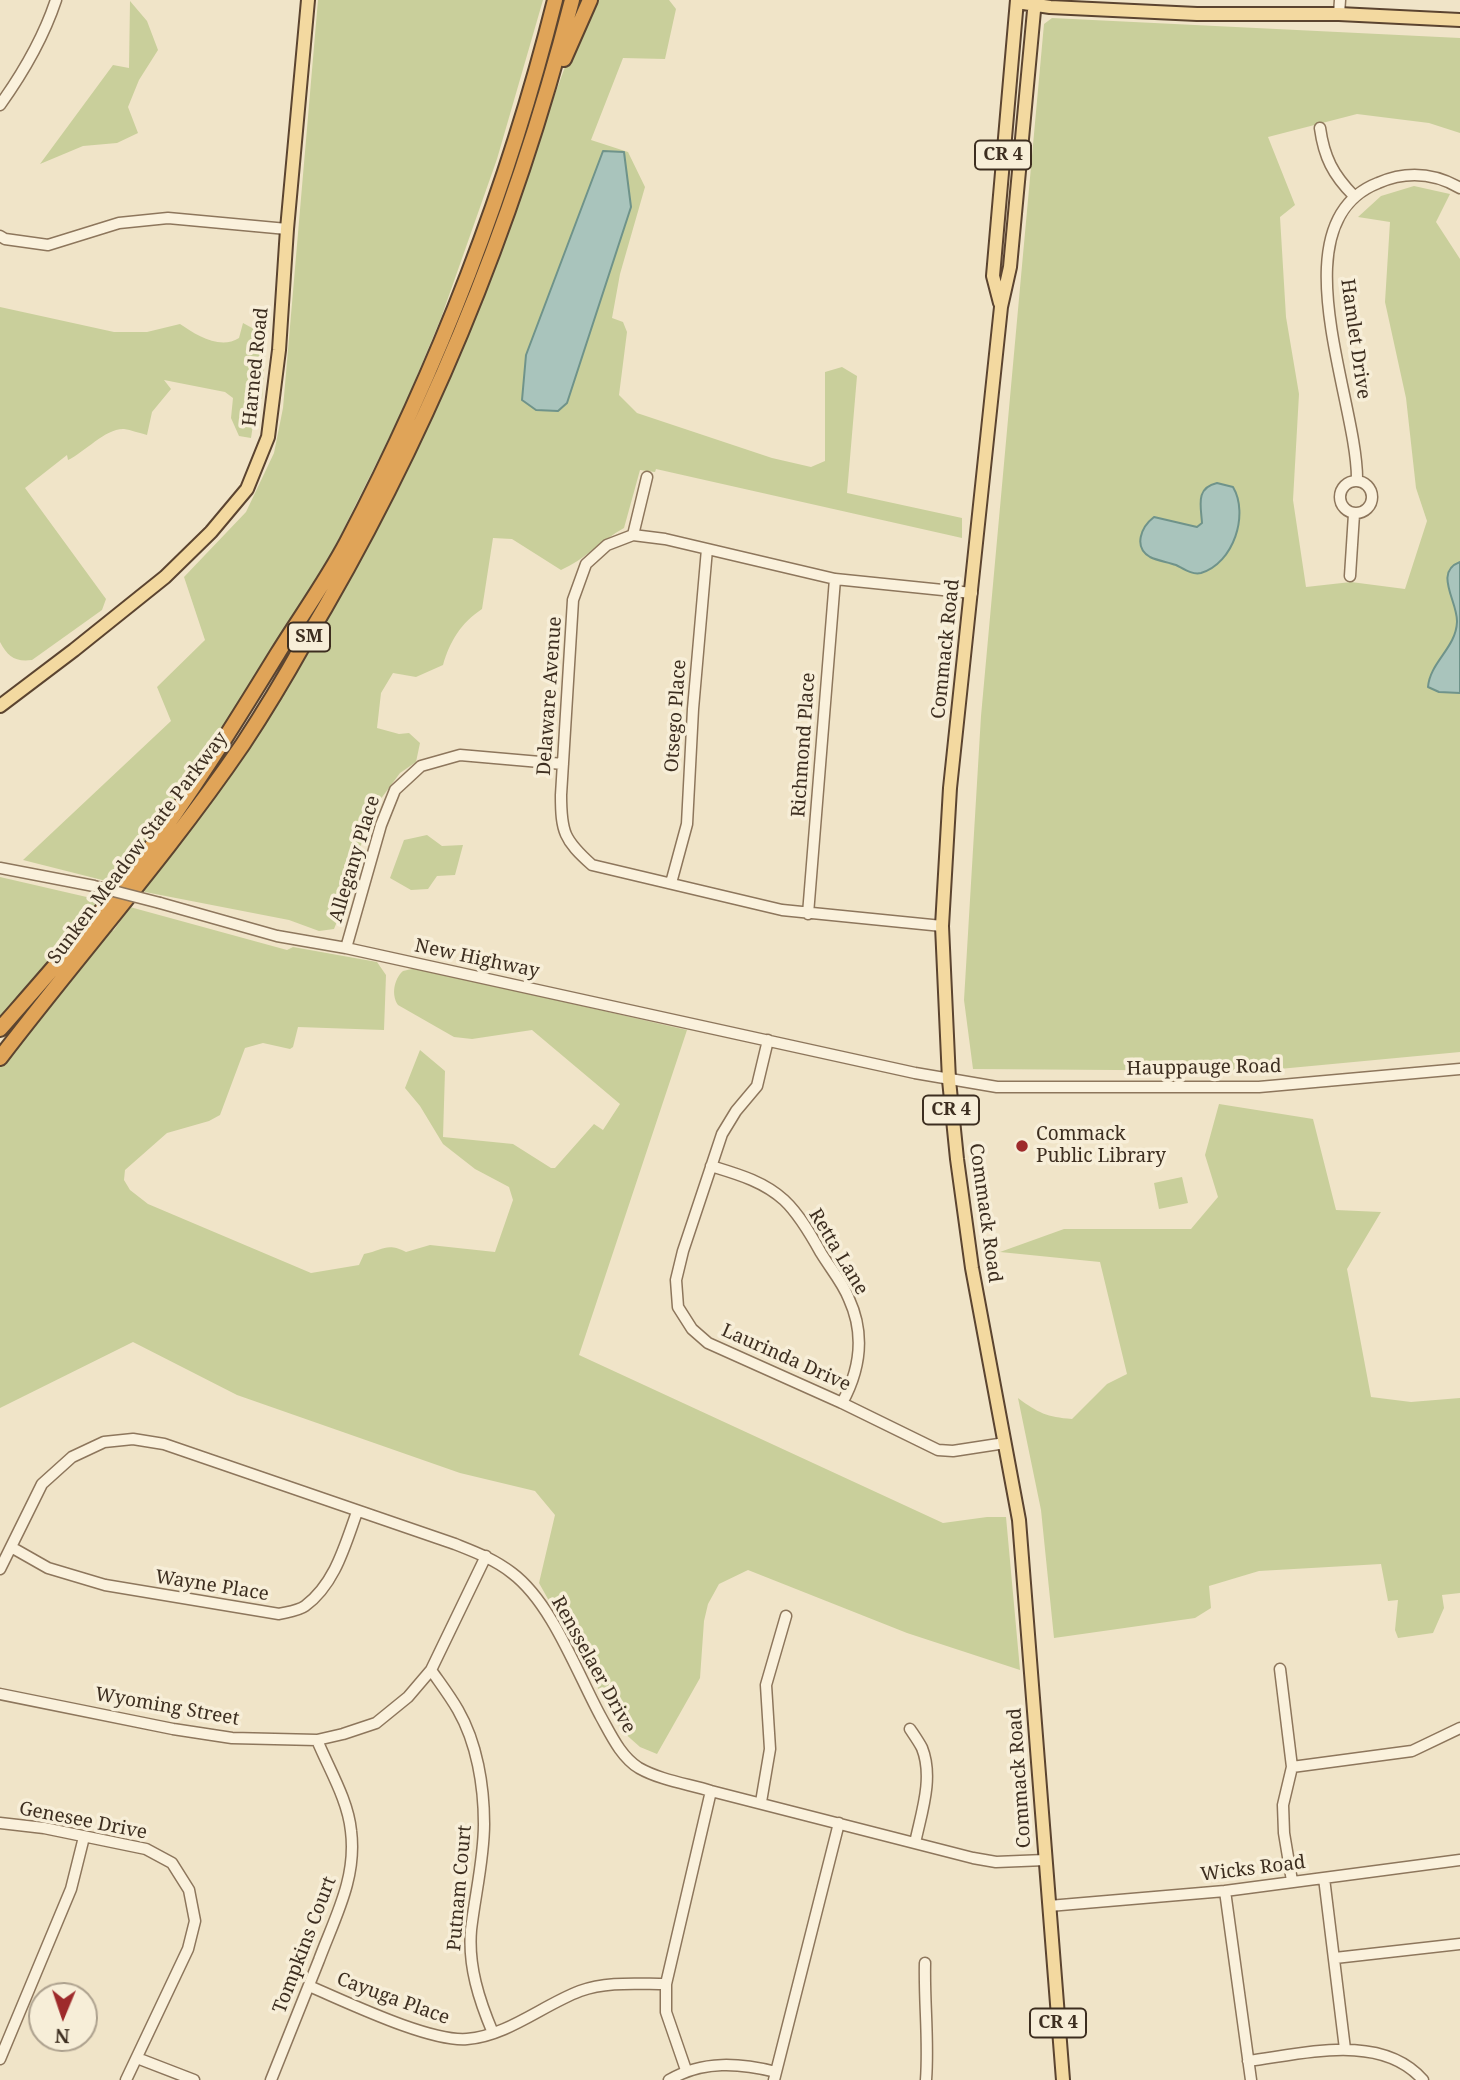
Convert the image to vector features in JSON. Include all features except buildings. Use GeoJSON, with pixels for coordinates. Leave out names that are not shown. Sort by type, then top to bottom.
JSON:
{"type":"FeatureCollection","features":[{"type":"Feature","properties":{"kind":"highway"},"geometry":{"type":"LineString","coordinates":[[529,96],[548,0]]}},
{"type":"Feature","properties":{"kind":"highway","name":"Sunken Meadow State Parkway"},"geometry":{"type":"LineString","coordinates":[[0,1029],[75,944],[141,860],[212,761],[345,545],[449,323],[492,209],[529,96],[555,0]]}},
{"type":"Feature","properties":{"kind":"highway","name":"Sunken Meadow State Parkway"},"geometry":{"type":"LineString","coordinates":[[0,1058],[208,794],[268,704],[379,512],[436,390],[479,287],[525,162],[572,0]]}},
{"type":"Feature","properties":{"kind":"highway"},"geometry":{"type":"LineString","coordinates":[[544,101],[590,0]]}},
{"type":"Feature","properties":{"kind":"main road","name":"Harned Road"},"geometry":{"type":"LineString","coordinates":[[0,706],[165,577],[211,532],[247,489],[268,437],[279,350],[308,0]]}},
{"type":"Feature","properties":{"kind":"main road"},"geometry":{"type":"LineString","coordinates":[[1017,1],[1197,14],[1339,14],[1460,20]]}},
{"type":"Feature","properties":{"kind":"main road","name":"Commack Road"},"geometry":{"type":"LineString","coordinates":[[1001,307],[993,276],[1017,1]]}},
{"type":"Feature","properties":{"kind":"main road","name":"Commack Road"},"geometry":{"type":"LineString","coordinates":[[1034,3],[1010,267],[1001,307],[950,788],[942,926],[949,1080],[957,1159],[972,1268],[1019,1520],[1063,2080]]}},
{"type":"Feature","properties":{"kind":"street"},"geometry":{"type":"LineString","coordinates":[[0,106],[21,76],[39,42],[56,0]]}},
{"type":"Feature","properties":{"kind":"street"},"geometry":{"type":"LineString","coordinates":[[1339,0],[1339,14]]}},
{"type":"Feature","properties":{"kind":"street"},"geometry":{"type":"LineString","coordinates":[[1320,128],[1331,170],[1354,196],[1382,181],[1404,175],[1437,178],[1460,188]]}},
{"type":"Feature","properties":{"kind":"street","name":"Hamlet Drive"},"geometry":{"type":"LineString","coordinates":[[1354,196],[1343,209],[1335,226],[1329,243],[1327,262],[1331,324],[1356,452],[1357,480]]}},
{"type":"Feature","properties":{"kind":"street"},"geometry":{"type":"LineString","coordinates":[[0,236],[48,245],[119,223],[169,218],[287,229]]}},
{"type":"Feature","properties":{"kind":"street"},"geometry":{"type":"LineString","coordinates":[[647,477],[634,535],[665,538],[835,579],[972,593]]}},
{"type":"Feature","properties":{"kind":"street","name":"Hamlet Drive"},"geometry":{"type":"LineString","coordinates":[[1357,480],[1368,487],[1371,498],[1367,509],[1354,514],[1341,505],[1340,496],[1341,489],[1357,480]]}},
{"type":"Feature","properties":{"kind":"street","name":"Hamlet Drive"},"geometry":{"type":"LineString","coordinates":[[1350,576],[1354,514]]}},
{"type":"Feature","properties":{"kind":"street","name":"Delaware Avenue"},"geometry":{"type":"LineString","coordinates":[[634,535],[607,545],[586,564],[573,600],[561,826],[573,848],[592,865],[746,902],[808,914],[942,926]]}},
{"type":"Feature","properties":{"kind":"street","name":"Otsego Place"},"geometry":{"type":"LineString","coordinates":[[671,883],[687,824],[693,709],[707,549]]}},
{"type":"Feature","properties":{"kind":"street","name":"Richmond Place"},"geometry":{"type":"LineString","coordinates":[[808,914],[835,579]]}},
{"type":"Feature","properties":{"kind":"street","name":"Allegany Place"},"geometry":{"type":"LineString","coordinates":[[346,948],[381,825],[395,790],[421,766],[460,755],[563,764]]}},
{"type":"Feature","properties":{"kind":"street","name":"New Highway"},"geometry":{"type":"LineString","coordinates":[[0,867],[94,886],[277,936],[346,948],[949,1080]]}},
{"type":"Feature","properties":{"kind":"street","name":"Laurinda Drive"},"geometry":{"type":"LineString","coordinates":[[768,1040],[757,1086],[722,1133],[683,1251],[677,1280],[678,1307],[692,1329],[708,1343],[842,1403],[938,1450],[953,1451],[1005,1443]]}},
{"type":"Feature","properties":{"kind":"street","name":"Hauppauge Road"},"geometry":{"type":"LineString","coordinates":[[949,1080],[997,1087],[1259,1087],[1460,1069]]}},
{"type":"Feature","properties":{"kind":"street","name":"Retta Lane"},"geometry":{"type":"LineString","coordinates":[[711,1166],[756,1180],[785,1201],[812,1237],[849,1299],[858,1328],[859,1349],[851,1387],[842,1403]]}},
{"type":"Feature","properties":{"kind":"street","name":"Rensselaer Drive"},"geometry":{"type":"LineString","coordinates":[[0,1569],[42,1484],[72,1457],[104,1442],[132,1439],[164,1444],[486,1556],[513,1574],[535,1596],[618,1747],[639,1768],[711,1791],[996,1862],[1045,1860]]}},
{"type":"Feature","properties":{"kind":"street","name":"Wayne Place"},"geometry":{"type":"LineString","coordinates":[[11,1547],[48,1567],[105,1585],[279,1614],[303,1608],[324,1588],[341,1557],[357,1512]]}},
{"type":"Feature","properties":{"kind":"street","name":"Wyoming Street"},"geometry":{"type":"LineString","coordinates":[[0,1694],[173,1729],[232,1738],[317,1740],[376,1723],[408,1697],[431,1670],[486,1556]]}},
{"type":"Feature","properties":{"kind":"street"},"geometry":{"type":"LineString","coordinates":[[761,1802],[770,1749],[766,1685],[786,1616]]}},
{"type":"Feature","properties":{"kind":"street"},"geometry":{"type":"LineString","coordinates":[[1280,1669],[1292,1767],[1283,1805],[1284,1833],[1292,1881]]}},
{"type":"Feature","properties":{"kind":"street","name":"Putnam Court"},"geometry":{"type":"LineString","coordinates":[[431,1670],[459,1711],[480,1774],[484,1824],[471,1932],[472,1969],[480,2001],[493,2033]]}},
{"type":"Feature","properties":{"kind":"street"},"geometry":{"type":"LineString","coordinates":[[1292,1767],[1412,1751],[1460,1728]]}},
{"type":"Feature","properties":{"kind":"street"},"geometry":{"type":"LineString","coordinates":[[910,1729],[922,1749],[926,1768],[926,1790],[915,1843]]}},
{"type":"Feature","properties":{"kind":"street","name":"Tompkins Court"},"geometry":{"type":"LineString","coordinates":[[271,2080],[349,1882],[353,1855],[351,1828],[346,1810],[317,1740]]}},
{"type":"Feature","properties":{"kind":"street"},"geometry":{"type":"LineString","coordinates":[[686,2070],[666,2012],[666,1984],[711,1791]]}},
{"type":"Feature","properties":{"kind":"street","name":"Genesee Drive"},"geometry":{"type":"LineString","coordinates":[[0,1823],[44,1828],[146,1849],[172,1863],[189,1890],[195,1921],[188,1949],[127,2080]]}},
{"type":"Feature","properties":{"kind":"street"},"geometry":{"type":"LineString","coordinates":[[669,2080],[686,2070],[724,2064],[749,2065],[775,2076],[839,1823]]}},
{"type":"Feature","properties":{"kind":"street"},"geometry":{"type":"LineString","coordinates":[[0,2059],[71,1889],[84,1837]]}},
{"type":"Feature","properties":{"kind":"street","name":"Wicks Road"},"geometry":{"type":"LineString","coordinates":[[1049,1906],[1225,1891],[1460,1860]]}},
{"type":"Feature","properties":{"kind":"street"},"geometry":{"type":"LineString","coordinates":[[1324,1878],[1345,2049]]}},
{"type":"Feature","properties":{"kind":"street"},"geometry":{"type":"LineString","coordinates":[[1225,1891],[1251,2080]]}},
{"type":"Feature","properties":{"kind":"street"},"geometry":{"type":"LineString","coordinates":[[1335,1958],[1460,1944]]}},
{"type":"Feature","properties":{"kind":"street"},"geometry":{"type":"LineString","coordinates":[[925,1963],[924,1993],[929,2045],[926,2080]]}},
{"type":"Feature","properties":{"kind":"street","name":"Cayuga Place"},"geometry":{"type":"LineString","coordinates":[[309,1986],[439,2037],[467,2039],[493,2033],[581,1990],[611,1984],[666,1984]]}},
{"type":"Feature","properties":{"kind":"street"},"geometry":{"type":"LineString","coordinates":[[1248,2061],[1345,2049],[1379,2055],[1401,2063],[1423,2080]]}},
{"type":"Feature","properties":{"kind":"street"},"geometry":{"type":"LineString","coordinates":[[137,2058],[194,2080]]}},
{"type":"Feature","properties":{"kind":"green space"},"geometry":{"type":"Polygon","coordinates":[[[318,0],[543,0],[497,159],[441,318],[401,414],[327,562],[254,685],[118,884],[23,860],[171,721],[157,687],[205,640],[184,577],[246,512],[274,453],[283,408],[318,0]]]}},
{"type":"Feature","properties":{"kind":"green space"},"geometry":{"type":"Polygon","coordinates":[[[595,0],[669,0],[676,9],[665,59],[623,58],[591,140],[628,152],[645,187],[620,274],[612,318],[623,322],[627,332],[619,395],[637,413],[772,458],[811,467],[825,461],[825,372],[842,367],[857,376],[847,493],[962,518],[962,538],[656,469],[655,472],[640,470],[624,528],[561,570],[512,539],[493,538],[482,609],[457,633],[443,665],[416,677],[393,673],[381,693],[377,728],[399,734],[409,733],[420,743],[416,762],[400,773],[380,800],[358,852],[344,865],[344,904],[334,929],[319,931],[289,920],[145,892],[141,889],[178,845],[236,760],[470,327],[566,64],[595,0]]]}},
{"type":"Feature","properties":{"kind":"green space"},"geometry":{"type":"Polygon","coordinates":[[[130,1],[147,21],[158,50],[139,80],[128,107],[138,133],[117,143],[83,146],[40,164],[113,65],[129,68],[130,1]]]}},
{"type":"Feature","properties":{"kind":"green space"},"geometry":{"type":"Polygon","coordinates":[[[1052,18],[1460,38],[1460,133],[1429,123],[1357,114],[1268,137],[1295,205],[1280,217],[1286,317],[1299,394],[1293,500],[1306,587],[1351,582],[1405,589],[1427,521],[1416,488],[1406,398],[1385,302],[1390,222],[1358,217],[1381,196],[1414,186],[1450,194],[1436,222],[1460,259],[1460,1052],[1258,1071],[973,1069],[964,1000],[981,716],[1044,24],[1052,18]]]}},
{"type":"Feature","properties":{"kind":"green space"},"geometry":{"type":"Polygon","coordinates":[[[0,307],[114,332],[147,332],[180,324],[216,342],[239,338],[243,323],[263,334],[262,355],[265,356],[262,399],[257,399],[251,438],[239,436],[231,418],[233,398],[225,392],[164,380],[171,389],[152,412],[147,435],[124,429],[110,432],[68,460],[67,455],[25,488],[106,599],[102,610],[32,660],[13,657],[0,642],[0,307]]]}},
{"type":"Feature","properties":{"kind":"green space"},"geometry":{"type":"Polygon","coordinates":[[[427,835],[442,846],[463,845],[455,875],[437,876],[428,889],[411,890],[390,878],[404,840],[427,835]]]}},
{"type":"Feature","properties":{"kind":"green space"},"geometry":{"type":"Polygon","coordinates":[[[0,877],[104,901],[0,1023],[0,877]]]}},
{"type":"Feature","properties":{"kind":"green space"},"geometry":{"type":"Polygon","coordinates":[[[130,907],[287,950],[293,947],[377,962],[386,975],[384,1030],[298,1027],[293,1047],[290,1049],[263,1043],[245,1048],[220,1115],[209,1121],[167,1133],[125,1170],[124,1180],[130,1190],[148,1204],[311,1273],[359,1265],[364,1254],[389,1247],[406,1252],[430,1245],[495,1252],[513,1200],[509,1187],[475,1169],[443,1144],[420,1106],[405,1088],[420,1050],[445,1071],[443,1137],[513,1144],[551,1168],[555,1168],[594,1124],[603,1130],[620,1104],[532,1030],[472,1039],[454,1037],[398,1005],[394,987],[403,971],[416,968],[687,1030],[579,1355],[943,1523],[1006,1517],[1020,1670],[907,1633],[748,1570],[719,1584],[708,1604],[704,1621],[700,1678],[657,1754],[640,1747],[622,1731],[539,1583],[555,1515],[535,1491],[460,1473],[237,1395],[133,1342],[0,1408],[0,1064],[106,934],[114,930],[130,907]]]}},
{"type":"Feature","properties":{"kind":"green space"},"geometry":{"type":"Polygon","coordinates":[[[1219,1104],[1313,1119],[1336,1210],[1381,1212],[1347,1269],[1371,1397],[1411,1402],[1460,1398],[1460,1593],[1442,1595],[1444,1608],[1433,1633],[1398,1638],[1395,1630],[1398,1600],[1388,1601],[1381,1564],[1259,1571],[1209,1586],[1211,1608],[1195,1618],[1054,1638],[1041,1510],[1018,1398],[1043,1413],[1072,1419],[1107,1384],[1127,1374],[1100,1262],[1000,1252],[1064,1229],[1191,1229],[1218,1197],[1205,1155],[1219,1104]]]}},
{"type":"Feature","properties":{"kind":"green space"},"geometry":{"type":"Polygon","coordinates":[[[1182,1177],[1188,1203],[1159,1209],[1154,1183],[1182,1177]]]}},
{"type":"Feature","properties":{"kind":"water"},"geometry":{"type":"Polygon","coordinates":[[[603,151],[624,152],[631,207],[567,403],[558,411],[536,410],[522,400],[526,355],[603,151]]]}},
{"type":"Feature","properties":{"kind":"water"},"geometry":{"type":"Polygon","coordinates":[[[1217,483],[1233,487],[1238,498],[1239,523],[1230,549],[1213,568],[1194,573],[1145,553],[1140,543],[1149,521],[1154,517],[1197,527],[1202,523],[1202,493],[1210,485],[1217,483]]]}},
{"type":"Feature","properties":{"kind":"water"},"geometry":{"type":"Polygon","coordinates":[[[1460,562],[1460,693],[1439,692],[1428,687],[1433,670],[1456,631],[1456,614],[1447,580],[1452,567],[1460,562]]]}},
{"type":"Feature","properties":{"kind":"place","name":"Commack Public Library"},"geometry":{"type":"Point","coordinates":[1022,1146]}}]}
